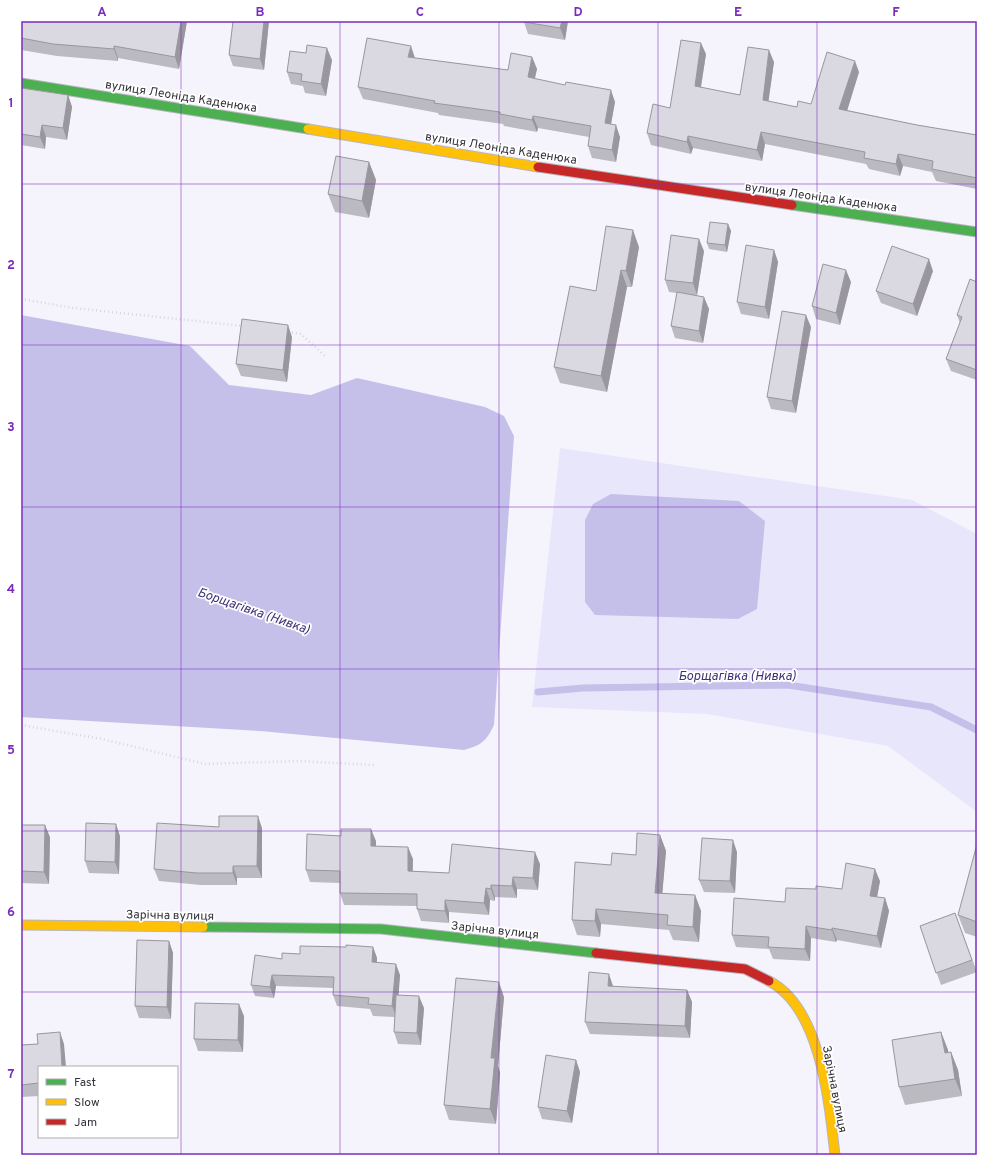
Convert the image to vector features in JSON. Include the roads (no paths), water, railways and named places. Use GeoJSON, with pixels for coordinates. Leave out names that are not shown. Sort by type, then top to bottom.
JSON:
{"type":"FeatureCollection","features":[{"type":"Feature","properties":{"kind":"street","name":"вулиця Леоніда Каденюка"},"geometry":{"type":"LineString","coordinates":[[21,83],[140,100],[558,170],[977,232]]}},
{"type":"Feature","properties":{"kind":"street","name":"Зарічна вулиця"},"geometry":{"type":"LineString","coordinates":[[21,925],[381,929],[745,969],[783,989],[800,1010],[816,1048],[835,1155]]}},
{"type":"Feature","properties":{"kind":"water"},"geometry":{"type":"Polygon","coordinates":[[[21,315],[190,346],[229,385],[311,395],[357,378],[485,407],[504,416],[514,436],[494,725],[485,739],[479,744],[464,750],[260,731],[21,717],[21,315]]]}},
{"type":"Feature","properties":{"kind":"water"},"geometry":{"type":"Polygon","coordinates":[[[611,494],[739,501],[765,521],[757,609],[738,619],[595,615],[585,602],[585,520],[593,504],[611,494]]]}},
{"type":"Feature","properties":{"kind":"waterway","name":"Борщагівка (Нивка)"},"geometry":{"type":"LineString","coordinates":[[538,692],[583,688],[788,685],[931,707],[977,730]]}}]}
